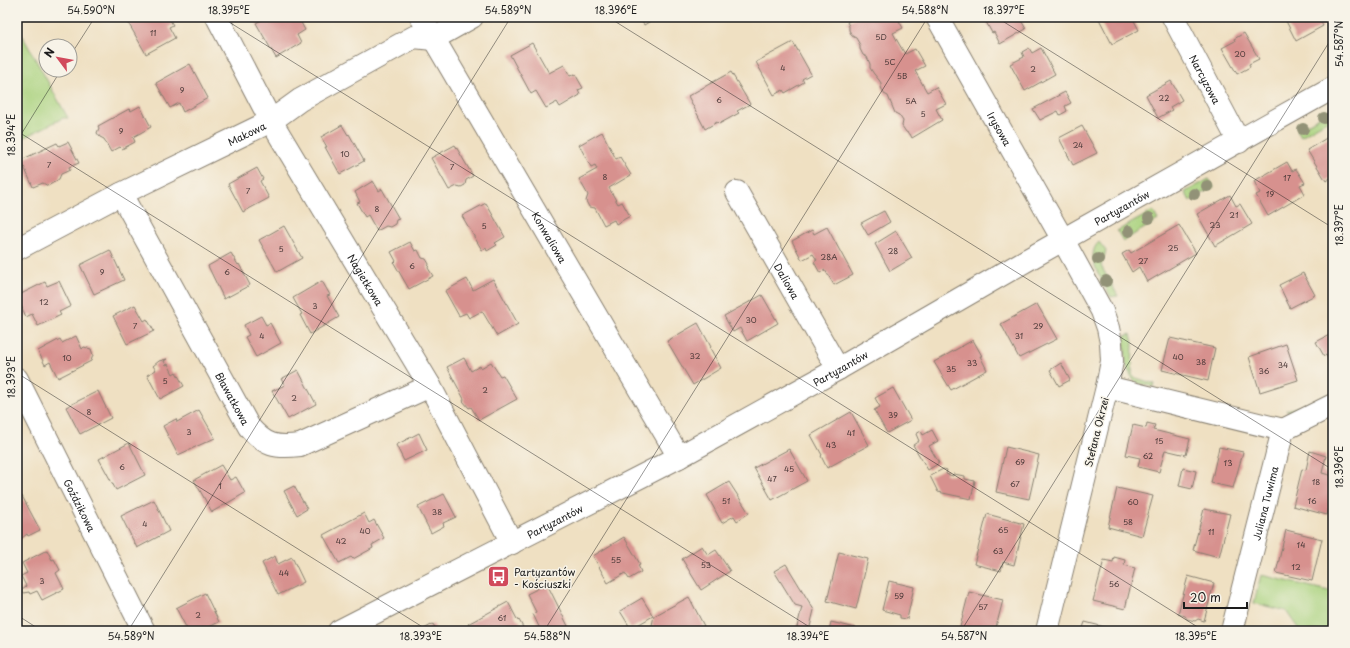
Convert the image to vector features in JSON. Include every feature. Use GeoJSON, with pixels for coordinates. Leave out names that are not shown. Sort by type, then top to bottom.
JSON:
{"type":"FeatureCollection","features":[{"type":"Feature","properties":{"kind":"street","name":"Nagietkowa"},"geometry":{"type":"LineString","coordinates":[[216,17],[271,121],[430,386],[512,543]]}},
{"type":"Feature","properties":{"kind":"street","name":"Konwaliowa"},"geometry":{"type":"LineString","coordinates":[[421,17],[679,457]]}},
{"type":"Feature","properties":{"kind":"street"},"geometry":{"type":"LineString","coordinates":[[433,39],[472,17]]}},
{"type":"Feature","properties":{"kind":"street","name":"Irysowa"},"geometry":{"type":"LineString","coordinates":[[936,17],[1063,240]]}},
{"type":"Feature","properties":{"kind":"street","name":"Narcyzowa"},"geometry":{"type":"LineString","coordinates":[[1173,17],[1239,142]]}},
{"type":"Feature","properties":{"kind":"street","name":"Makowa"},"geometry":{"type":"LineString","coordinates":[[17,249],[121,194],[271,121],[300,100],[414,37],[433,39]]}},
{"type":"Feature","properties":{"kind":"street","name":"Partyzantów"},"geometry":{"type":"LineString","coordinates":[[339,631],[679,457],[838,369],[1333,88]]}},
{"type":"Feature","properties":{"kind":"street","name":"Daliowa"},"geometry":{"type":"LineString","coordinates":[[737,192],[838,369]]}},
{"type":"Feature","properties":{"kind":"street","name":"Bławatkowa"},"geometry":{"type":"LineString","coordinates":[[121,194],[249,427],[266,443],[282,447],[300,445],[430,386]]}},
{"type":"Feature","properties":{"kind":"street","name":"Stefana Okrzei"},"geometry":{"type":"LineString","coordinates":[[1047,631],[1107,387],[1112,361],[1108,328],[1102,311],[1063,240]]}},
{"type":"Feature","properties":{"kind":"street","name":"Goździkowa"},"geometry":{"type":"LineString","coordinates":[[17,379],[144,631]]}},
{"type":"Feature","properties":{"kind":"street"},"geometry":{"type":"LineString","coordinates":[[1107,387],[1283,430],[1333,405]]}},
{"type":"Feature","properties":{"kind":"street","name":"Juliana Tuwima"},"geometry":{"type":"LineString","coordinates":[[1232,631],[1283,430]]}},
{"type":"Feature","properties":{"kind":"green space"},"geometry":{"type":"Polygon","coordinates":[[[17,26],[38,64],[38,78],[46,78],[68,118],[63,118],[17,141],[17,26]]]}},
{"type":"Feature","properties":{"kind":"green space"},"geometry":{"type":"Polygon","coordinates":[[[1329,111],[1333,117],[1301,136],[1297,130],[1329,111]]]}},
{"type":"Feature","properties":{"kind":"green space"},"geometry":{"type":"Polygon","coordinates":[[[1209,179],[1214,187],[1190,201],[1185,192],[1209,179]]]}},
{"type":"Feature","properties":{"kind":"green space"},"geometry":{"type":"Polygon","coordinates":[[[1153,211],[1158,220],[1123,241],[1117,231],[1153,211]]]}},
{"type":"Feature","properties":{"kind":"green space"},"geometry":{"type":"Polygon","coordinates":[[[1099,242],[1106,251],[1101,266],[1118,296],[1111,297],[1096,270],[1093,255],[1099,242]]]}},
{"type":"Feature","properties":{"kind":"green space"},"geometry":{"type":"Polygon","coordinates":[[[1131,334],[1133,343],[1132,374],[1136,378],[1155,384],[1154,387],[1136,383],[1126,365],[1124,336],[1131,334]]]}},
{"type":"Feature","properties":{"kind":"green space"},"geometry":{"type":"Polygon","coordinates":[[[1331,395],[1293,413],[1286,410],[1311,403],[1331,395]]]}},
{"type":"Feature","properties":{"kind":"green space"},"geometry":{"type":"Polygon","coordinates":[[[1261,575],[1333,592],[1333,631],[1300,631],[1286,611],[1254,603],[1261,575]]]}},
{"type":"Feature","properties":{"kind":"building"},"geometry":{"type":"Polygon","coordinates":[[[125,17],[168,17],[173,25],[169,27],[175,38],[146,54],[125,17]]]}},
{"type":"Feature","properties":{"kind":"building"},"geometry":{"type":"Polygon","coordinates":[[[267,17],[298,17],[305,30],[297,35],[301,43],[276,58],[256,23],[267,17]]]}},
{"type":"Feature","properties":{"kind":"building"},"geometry":{"type":"Polygon","coordinates":[[[639,17],[657,17],[644,25],[639,17]]]}},
{"type":"Feature","properties":{"kind":"building"},"geometry":{"type":"Polygon","coordinates":[[[857,17],[897,17],[903,28],[893,33],[899,44],[905,54],[915,49],[925,66],[915,71],[927,92],[936,87],[946,104],[936,109],[942,120],[912,138],[910,134],[906,132],[902,126],[903,121],[899,115],[895,113],[888,96],[884,94],[881,83],[870,68],[867,57],[863,55],[860,45],[849,30],[847,22],[857,17]]]}},
{"type":"Feature","properties":{"kind":"building"},"geometry":{"type":"Polygon","coordinates":[[[989,17],[1010,17],[1012,20],[1019,17],[1026,29],[1000,44],[994,32],[992,33],[985,20],[989,17]]]}},
{"type":"Feature","properties":{"kind":"building"},"geometry":{"type":"Polygon","coordinates":[[[1098,17],[1132,17],[1139,30],[1112,44],[1098,17]]]}},
{"type":"Feature","properties":{"kind":"building"},"geometry":{"type":"Polygon","coordinates":[[[1284,17],[1318,17],[1323,26],[1296,41],[1284,17]]]}},
{"type":"Feature","properties":{"kind":"building"},"geometry":{"type":"Polygon","coordinates":[[[1244,33],[1259,59],[1249,64],[1250,67],[1237,74],[1222,48],[1235,41],[1234,39],[1244,33]]]}},
{"type":"Feature","properties":{"kind":"building"},"geometry":{"type":"Polygon","coordinates":[[[793,42],[811,74],[802,79],[804,82],[785,93],[783,90],[774,95],[756,62],[793,42]]]}},
{"type":"Feature","properties":{"kind":"building"},"geometry":{"type":"Polygon","coordinates":[[[532,43],[549,73],[564,65],[570,76],[575,74],[583,88],[578,90],[580,95],[560,107],[557,102],[546,108],[536,91],[531,94],[510,55],[532,43]]]}},
{"type":"Feature","properties":{"kind":"building"},"geometry":{"type":"Polygon","coordinates":[[[1029,48],[1032,53],[1041,48],[1055,74],[1025,91],[1010,64],[1024,57],[1022,52],[1029,48]]]}},
{"type":"Feature","properties":{"kind":"building"},"geometry":{"type":"Polygon","coordinates":[[[190,64],[208,98],[183,112],[179,103],[170,108],[156,83],[190,64]]]}},
{"type":"Feature","properties":{"kind":"building"},"geometry":{"type":"Polygon","coordinates":[[[731,72],[750,104],[737,111],[739,113],[719,124],[717,122],[705,129],[688,96],[731,72]]]}},
{"type":"Feature","properties":{"kind":"building"},"geometry":{"type":"Polygon","coordinates":[[[1171,81],[1182,100],[1170,107],[1172,110],[1158,118],[1146,95],[1171,81]]]}},
{"type":"Feature","properties":{"kind":"building"},"geometry":{"type":"Polygon","coordinates":[[[1065,92],[1071,103],[1065,106],[1067,111],[1060,115],[1058,111],[1040,120],[1033,109],[1065,92]]]}},
{"type":"Feature","properties":{"kind":"building"},"geometry":{"type":"Polygon","coordinates":[[[140,106],[151,127],[133,137],[135,142],[122,149],[120,147],[111,152],[104,139],[97,133],[99,128],[98,126],[129,109],[131,111],[140,106]]]}},
{"type":"Feature","properties":{"kind":"building"},"geometry":{"type":"Polygon","coordinates":[[[342,125],[348,135],[349,134],[364,161],[340,174],[321,137],[342,125]]]}},
{"type":"Feature","properties":{"kind":"building"},"geometry":{"type":"Polygon","coordinates":[[[1082,126],[1097,153],[1073,165],[1059,138],[1082,126]]]}},
{"type":"Feature","properties":{"kind":"building"},"geometry":{"type":"Polygon","coordinates":[[[602,132],[616,159],[620,157],[631,175],[609,188],[618,204],[622,202],[630,216],[616,224],[614,220],[604,225],[595,208],[589,207],[586,201],[588,195],[579,179],[597,169],[595,165],[591,167],[579,145],[602,132]]]}},
{"type":"Feature","properties":{"kind":"building"},"geometry":{"type":"Polygon","coordinates":[[[1333,134],[1333,176],[1326,181],[1307,150],[1333,134]]]}},
{"type":"Feature","properties":{"kind":"building"},"geometry":{"type":"Polygon","coordinates":[[[68,142],[79,163],[69,167],[70,170],[61,174],[59,179],[48,186],[43,183],[33,187],[21,160],[57,143],[59,146],[68,142]]]}},
{"type":"Feature","properties":{"kind":"building"},"geometry":{"type":"Polygon","coordinates":[[[455,145],[473,176],[466,180],[465,185],[461,187],[457,186],[449,190],[431,158],[455,145]]]}},
{"type":"Feature","properties":{"kind":"building"},"geometry":{"type":"Polygon","coordinates":[[[1287,162],[1292,171],[1296,169],[1305,183],[1300,185],[1305,194],[1268,216],[1256,195],[1260,193],[1254,181],[1287,162]]]}},
{"type":"Feature","properties":{"kind":"building"},"geometry":{"type":"Polygon","coordinates":[[[257,168],[263,179],[260,181],[269,198],[243,212],[228,184],[257,168]]]}},
{"type":"Feature","properties":{"kind":"building"},"geometry":{"type":"Polygon","coordinates":[[[373,181],[379,191],[382,189],[399,219],[396,220],[395,224],[390,227],[386,226],[377,231],[368,215],[365,217],[357,203],[360,202],[355,192],[373,181]]]}},
{"type":"Feature","properties":{"kind":"building"},"geometry":{"type":"Polygon","coordinates":[[[1230,195],[1236,206],[1240,204],[1252,224],[1215,246],[1197,214],[1230,195]]]}},
{"type":"Feature","properties":{"kind":"building"},"geometry":{"type":"Polygon","coordinates":[[[486,203],[505,237],[495,243],[497,245],[487,251],[486,248],[482,250],[462,216],[486,203]]]}},
{"type":"Feature","properties":{"kind":"building"},"geometry":{"type":"Polygon","coordinates":[[[884,211],[890,222],[868,235],[861,223],[884,211]]]}},
{"type":"Feature","properties":{"kind":"building"},"geometry":{"type":"Polygon","coordinates":[[[1179,225],[1196,253],[1147,282],[1139,267],[1132,272],[1122,254],[1129,250],[1131,253],[1179,225]]]}},
{"type":"Feature","properties":{"kind":"building"},"geometry":{"type":"Polygon","coordinates":[[[284,226],[302,258],[277,272],[259,240],[284,226]]]}},
{"type":"Feature","properties":{"kind":"building"},"geometry":{"type":"Polygon","coordinates":[[[827,227],[853,275],[834,285],[825,270],[820,273],[814,262],[817,260],[813,254],[802,260],[792,241],[812,230],[814,234],[827,227]]]}},
{"type":"Feature","properties":{"kind":"building"},"geometry":{"type":"Polygon","coordinates":[[[896,231],[912,258],[890,271],[875,244],[896,231]]]}},
{"type":"Feature","properties":{"kind":"building"},"geometry":{"type":"Polygon","coordinates":[[[410,242],[415,251],[418,250],[422,258],[426,259],[429,264],[428,268],[433,276],[409,289],[394,263],[396,261],[391,252],[410,242]]]}},
{"type":"Feature","properties":{"kind":"building"},"geometry":{"type":"Polygon","coordinates":[[[110,250],[124,280],[94,294],[80,265],[110,250]]]}},
{"type":"Feature","properties":{"kind":"building"},"geometry":{"type":"Polygon","coordinates":[[[231,253],[238,265],[239,264],[250,285],[224,299],[208,266],[231,253]]]}},
{"type":"Feature","properties":{"kind":"building"},"geometry":{"type":"Polygon","coordinates":[[[1303,273],[1315,295],[1290,308],[1279,285],[1303,273]]]}},
{"type":"Feature","properties":{"kind":"building"},"geometry":{"type":"Polygon","coordinates":[[[467,279],[473,290],[493,279],[518,324],[497,336],[482,311],[469,318],[466,313],[459,316],[445,291],[467,279]]]}},
{"type":"Feature","properties":{"kind":"building"},"geometry":{"type":"Polygon","coordinates":[[[59,281],[71,306],[59,312],[61,315],[38,326],[32,314],[26,317],[17,296],[45,282],[47,286],[59,281]]]}},
{"type":"Feature","properties":{"kind":"building"},"geometry":{"type":"Polygon","coordinates":[[[322,281],[330,295],[327,296],[339,317],[310,334],[300,315],[302,314],[293,298],[322,281]]]}},
{"type":"Feature","properties":{"kind":"building"},"geometry":{"type":"Polygon","coordinates":[[[762,295],[778,323],[747,341],[740,328],[733,332],[724,316],[762,295]]]}},
{"type":"Feature","properties":{"kind":"building"},"geometry":{"type":"Polygon","coordinates":[[[1037,304],[1057,339],[1019,358],[1001,324],[1037,304]]]}},
{"type":"Feature","properties":{"kind":"building"},"geometry":{"type":"Polygon","coordinates":[[[135,305],[144,321],[147,319],[154,331],[127,344],[113,316],[135,305]]]}},
{"type":"Feature","properties":{"kind":"building"},"geometry":{"type":"Polygon","coordinates":[[[261,316],[266,325],[270,323],[281,343],[256,357],[245,337],[249,335],[244,325],[261,316]]]}},
{"type":"Feature","properties":{"kind":"building"},"geometry":{"type":"Polygon","coordinates":[[[698,323],[721,368],[693,385],[667,341],[698,323]]]}},
{"type":"Feature","properties":{"kind":"building"},"geometry":{"type":"Polygon","coordinates":[[[1333,333],[1333,367],[1326,355],[1324,356],[1316,342],[1333,333]]]}},
{"type":"Feature","properties":{"kind":"building"},"geometry":{"type":"Polygon","coordinates":[[[76,336],[82,349],[84,347],[91,349],[93,355],[91,361],[58,378],[50,362],[45,365],[38,351],[60,339],[62,343],[76,336]]]}},
{"type":"Feature","properties":{"kind":"building"},"geometry":{"type":"Polygon","coordinates":[[[1170,338],[1215,348],[1208,381],[1162,370],[1170,338]]]}},
{"type":"Feature","properties":{"kind":"building"},"geometry":{"type":"Polygon","coordinates":[[[973,340],[982,356],[980,356],[987,370],[951,390],[934,362],[973,340]]]}},
{"type":"Feature","properties":{"kind":"building"},"geometry":{"type":"Polygon","coordinates":[[[1286,344],[1298,380],[1260,392],[1249,357],[1286,344]]]}},
{"type":"Feature","properties":{"kind":"building"},"geometry":{"type":"Polygon","coordinates":[[[464,358],[471,371],[480,366],[481,368],[491,362],[500,376],[503,375],[517,399],[479,420],[471,407],[469,408],[463,401],[464,399],[447,367],[464,358]]]}},
{"type":"Feature","properties":{"kind":"building"},"geometry":{"type":"Polygon","coordinates":[[[167,359],[164,361],[166,365],[168,364],[173,374],[176,372],[184,386],[160,399],[147,375],[156,370],[153,366],[159,361],[167,359]]]}},
{"type":"Feature","properties":{"kind":"building"},"geometry":{"type":"Polygon","coordinates":[[[1061,363],[1070,380],[1059,386],[1050,370],[1061,363]]]}},
{"type":"Feature","properties":{"kind":"building"},"geometry":{"type":"Polygon","coordinates":[[[298,370],[316,404],[288,419],[272,391],[285,385],[281,379],[298,370]]]}},
{"type":"Feature","properties":{"kind":"building"},"geometry":{"type":"Polygon","coordinates":[[[893,388],[911,420],[887,433],[874,410],[880,407],[875,398],[893,388]]]}},
{"type":"Feature","properties":{"kind":"building"},"geometry":{"type":"Polygon","coordinates":[[[98,391],[111,418],[80,434],[66,407],[98,391]]]}},
{"type":"Feature","properties":{"kind":"building"},"geometry":{"type":"Polygon","coordinates":[[[199,410],[215,438],[178,455],[163,426],[176,419],[177,422],[199,410]]]}},
{"type":"Feature","properties":{"kind":"building"},"geometry":{"type":"Polygon","coordinates":[[[851,412],[869,445],[827,468],[811,435],[851,412]]]}},
{"type":"Feature","properties":{"kind":"building"},"geometry":{"type":"Polygon","coordinates":[[[1147,423],[1155,425],[1153,430],[1190,439],[1186,455],[1165,450],[1159,472],[1138,467],[1140,458],[1126,455],[1133,425],[1146,428],[1147,423]]]}},
{"type":"Feature","properties":{"kind":"building"},"geometry":{"type":"Polygon","coordinates":[[[932,430],[938,441],[929,446],[939,463],[928,470],[913,445],[919,441],[916,434],[921,431],[923,435],[932,430]]]}},
{"type":"Feature","properties":{"kind":"building"},"geometry":{"type":"Polygon","coordinates":[[[419,433],[427,450],[404,461],[396,445],[419,433]]]}},
{"type":"Feature","properties":{"kind":"building"},"geometry":{"type":"Polygon","coordinates":[[[129,443],[145,475],[116,490],[99,459],[129,443]]]}},
{"type":"Feature","properties":{"kind":"building"},"geometry":{"type":"Polygon","coordinates":[[[1006,447],[1039,455],[1029,499],[996,492],[1006,447]]]}},
{"type":"Feature","properties":{"kind":"building"},"geometry":{"type":"Polygon","coordinates":[[[1219,447],[1243,452],[1233,488],[1211,483],[1219,447]]]}},
{"type":"Feature","properties":{"kind":"building"},"geometry":{"type":"Polygon","coordinates":[[[789,449],[807,481],[772,500],[754,468],[789,449]]]}},
{"type":"Feature","properties":{"kind":"building"},"geometry":{"type":"Polygon","coordinates":[[[1310,451],[1326,456],[1322,473],[1333,476],[1333,492],[1327,515],[1293,506],[1302,469],[1306,470],[1310,451]]]}},
{"type":"Feature","properties":{"kind":"building"},"geometry":{"type":"Polygon","coordinates":[[[221,465],[230,480],[236,477],[245,493],[212,512],[194,480],[221,465]]]}},
{"type":"Feature","properties":{"kind":"building"},"geometry":{"type":"Polygon","coordinates":[[[1183,468],[1196,471],[1192,489],[1179,486],[1183,468]]]}},
{"type":"Feature","properties":{"kind":"building"},"geometry":{"type":"Polygon","coordinates":[[[943,469],[947,470],[946,474],[953,476],[953,474],[965,476],[965,479],[975,481],[971,499],[938,492],[930,476],[943,469]]]}},
{"type":"Feature","properties":{"kind":"building"},"geometry":{"type":"Polygon","coordinates":[[[729,482],[749,513],[737,521],[734,516],[722,523],[707,495],[729,482]]]}},
{"type":"Feature","properties":{"kind":"building"},"geometry":{"type":"Polygon","coordinates":[[[294,486],[307,509],[297,515],[284,491],[294,486]]]}},
{"type":"Feature","properties":{"kind":"building"},"geometry":{"type":"Polygon","coordinates":[[[1117,488],[1153,496],[1142,536],[1108,527],[1117,488]]]}},
{"type":"Feature","properties":{"kind":"building"},"geometry":{"type":"Polygon","coordinates":[[[444,494],[456,517],[443,523],[444,526],[431,533],[418,507],[444,494]]]}},
{"type":"Feature","properties":{"kind":"building"},"geometry":{"type":"Polygon","coordinates":[[[22,496],[40,530],[28,536],[27,534],[17,542],[17,498],[22,496]]]}},
{"type":"Feature","properties":{"kind":"building"},"geometry":{"type":"Polygon","coordinates":[[[154,500],[169,531],[137,548],[121,516],[154,500]]]}},
{"type":"Feature","properties":{"kind":"building"},"geometry":{"type":"Polygon","coordinates":[[[1204,509],[1230,514],[1219,557],[1193,550],[1204,509]]]}},
{"type":"Feature","properties":{"kind":"building"},"geometry":{"type":"Polygon","coordinates":[[[364,513],[369,523],[374,520],[384,538],[372,545],[373,548],[353,559],[351,557],[339,563],[323,535],[364,513]]]}},
{"type":"Feature","properties":{"kind":"building"},"geometry":{"type":"Polygon","coordinates":[[[987,514],[1024,524],[1014,565],[1003,562],[1001,571],[974,564],[987,514]]]}},
{"type":"Feature","properties":{"kind":"building"},"geometry":{"type":"Polygon","coordinates":[[[1286,530],[1322,539],[1312,581],[1276,573],[1286,530]]]}},
{"type":"Feature","properties":{"kind":"building"},"geometry":{"type":"Polygon","coordinates":[[[624,537],[640,564],[638,565],[641,572],[629,579],[625,573],[608,583],[593,556],[624,537]]]}},
{"type":"Feature","properties":{"kind":"building"},"geometry":{"type":"Polygon","coordinates":[[[702,546],[708,555],[716,550],[730,571],[701,590],[682,559],[702,546]]]}},
{"type":"Feature","properties":{"kind":"building"},"geometry":{"type":"Polygon","coordinates":[[[47,550],[52,560],[54,559],[60,570],[56,573],[64,589],[42,600],[37,591],[30,594],[29,592],[23,593],[21,590],[26,586],[21,576],[27,573],[22,563],[47,550]]]}},
{"type":"Feature","properties":{"kind":"building"},"geometry":{"type":"Polygon","coordinates":[[[839,552],[868,559],[856,609],[827,601],[839,552]]]}},
{"type":"Feature","properties":{"kind":"building"},"geometry":{"type":"Polygon","coordinates":[[[275,556],[278,564],[292,557],[304,582],[278,595],[262,563],[275,556]]]}},
{"type":"Feature","properties":{"kind":"building"},"geometry":{"type":"Polygon","coordinates":[[[1114,557],[1125,560],[1124,565],[1135,568],[1125,609],[1093,601],[1104,560],[1113,562],[1114,557]]]}},
{"type":"Feature","properties":{"kind":"building"},"geometry":{"type":"Polygon","coordinates":[[[786,564],[814,610],[809,631],[796,631],[802,607],[795,605],[774,571],[786,564]]]}},
{"type":"Feature","properties":{"kind":"building"},"geometry":{"type":"Polygon","coordinates":[[[1188,576],[1214,583],[1204,621],[1198,619],[1195,621],[1187,619],[1185,616],[1178,614],[1188,576]]]}},
{"type":"Feature","properties":{"kind":"building"},"geometry":{"type":"Polygon","coordinates":[[[889,581],[914,587],[907,619],[900,618],[900,615],[882,610],[889,581]]]}},
{"type":"Feature","properties":{"kind":"building"},"geometry":{"type":"Polygon","coordinates":[[[547,584],[569,628],[564,631],[541,631],[533,614],[536,612],[527,594],[547,584]]]}},
{"type":"Feature","properties":{"kind":"building"},"geometry":{"type":"Polygon","coordinates":[[[969,592],[1003,600],[995,631],[959,631],[969,592]]]}},
{"type":"Feature","properties":{"kind":"building"},"geometry":{"type":"Polygon","coordinates":[[[205,593],[219,622],[201,631],[188,631],[176,608],[205,593]]]}},
{"type":"Feature","properties":{"kind":"building"},"geometry":{"type":"Polygon","coordinates":[[[689,597],[704,626],[694,631],[655,631],[652,625],[654,616],[689,597]]]}},
{"type":"Feature","properties":{"kind":"building"},"geometry":{"type":"Polygon","coordinates":[[[642,598],[653,616],[631,629],[620,611],[642,598]]]}},
{"type":"Feature","properties":{"kind":"building"},"geometry":{"type":"Polygon","coordinates":[[[508,602],[525,631],[472,631],[468,624],[508,602]]]}},
{"type":"Feature","properties":{"kind":"building"},"geometry":{"type":"Polygon","coordinates":[[[831,622],[856,628],[855,631],[829,631],[831,622]]]}},
{"type":"Feature","properties":{"kind":"building"},"geometry":{"type":"Polygon","coordinates":[[[1085,622],[1116,630],[1116,631],[1082,631],[1085,622]]]}},
{"type":"Feature","properties":{"kind":"building"},"geometry":{"type":"Polygon","coordinates":[[[433,624],[437,631],[420,631],[424,629],[433,624]]]}},
{"type":"Feature","properties":{"kind":"place","name":"Partyzantów - Kościuszki"},"geometry":{"type":"Point","coordinates":[499,577]}}]}
